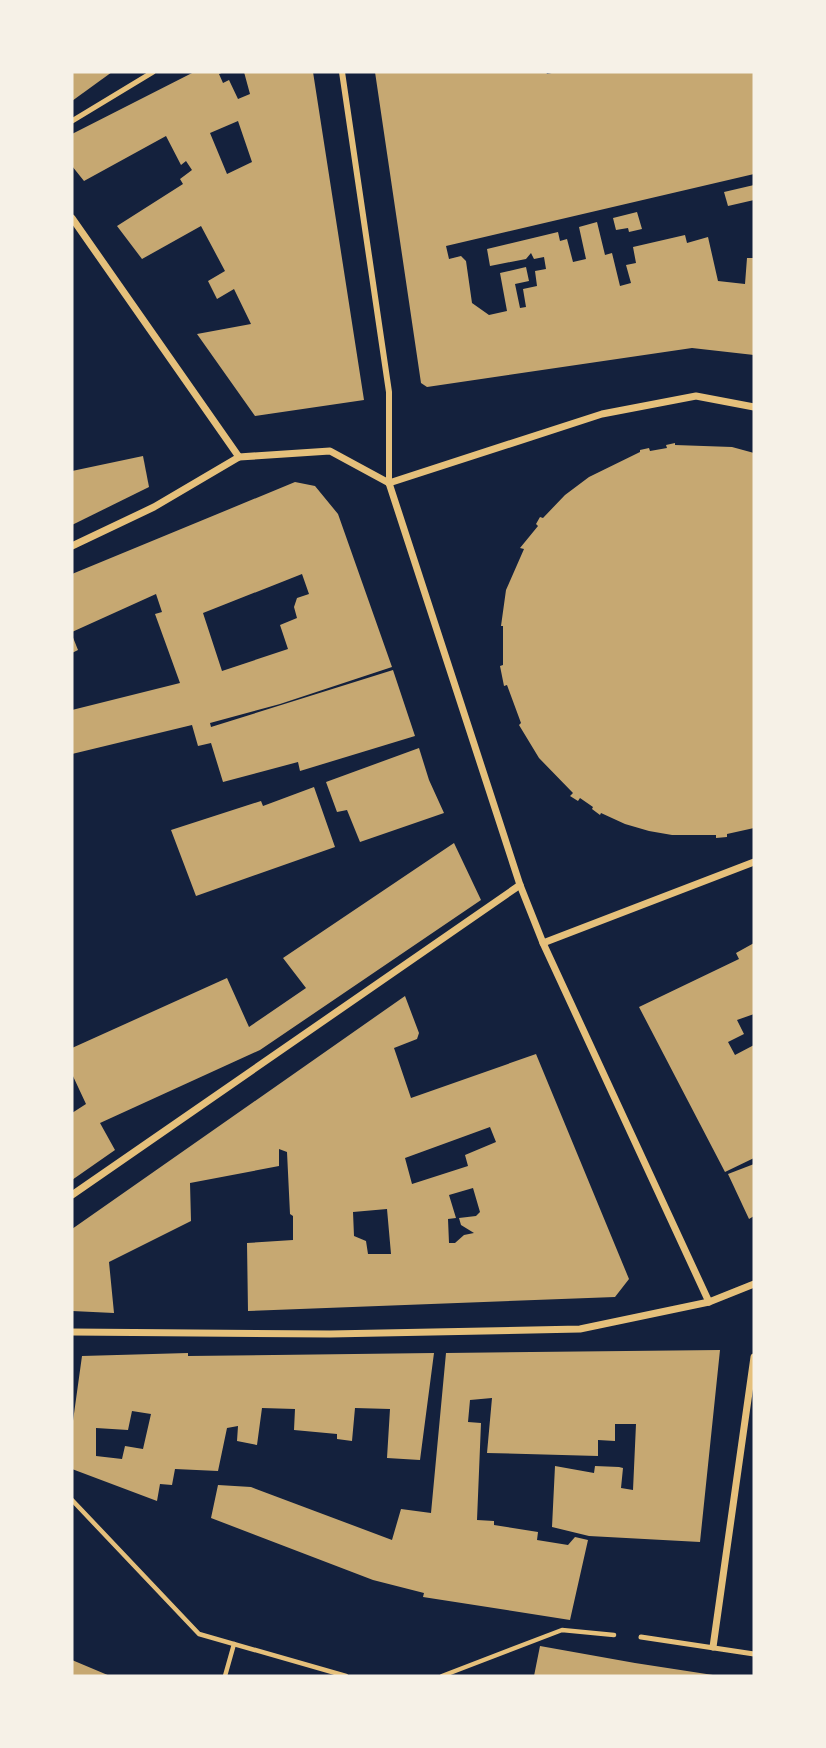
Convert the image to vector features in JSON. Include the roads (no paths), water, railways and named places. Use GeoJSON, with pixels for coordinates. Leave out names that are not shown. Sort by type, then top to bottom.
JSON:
{"type":"FeatureCollection","features":[{"type":"Feature","properties":{"kind":"street"},"geometry":{"type":"LineString","coordinates":[[342,72],[389,392],[389,483],[520,885],[543,943],[709,1302]]}},
{"type":"Feature","properties":{"kind":"street"},"geometry":{"type":"LineString","coordinates":[[72,218],[239,457]]}},
{"type":"Feature","properties":{"kind":"street"},"geometry":{"type":"LineString","coordinates":[[72,546],[154,507],[239,457],[330,451],[389,483],[602,414],[696,396],[754,407]]}},
{"type":"Feature","properties":{"kind":"street"},"geometry":{"type":"LineString","coordinates":[[543,943],[754,862]]}},
{"type":"Feature","properties":{"kind":"street"},"geometry":{"type":"LineString","coordinates":[[72,1195],[520,885]]}},
{"type":"Feature","properties":{"kind":"street"},"geometry":{"type":"LineString","coordinates":[[72,1332],[330,1334],[580,1329],[709,1302],[754,1284]]}},
{"type":"Feature","properties":{"kind":"street"},"geometry":{"type":"LineString","coordinates":[[713,1647],[754,1357]]}},
{"type":"Feature","properties":{"kind":"lane"},"geometry":{"type":"LineString","coordinates":[[72,121],[153,72]]}},
{"type":"Feature","properties":{"kind":"lane"},"geometry":{"type":"LineString","coordinates":[[641,1637],[754,1654]]}}]}
